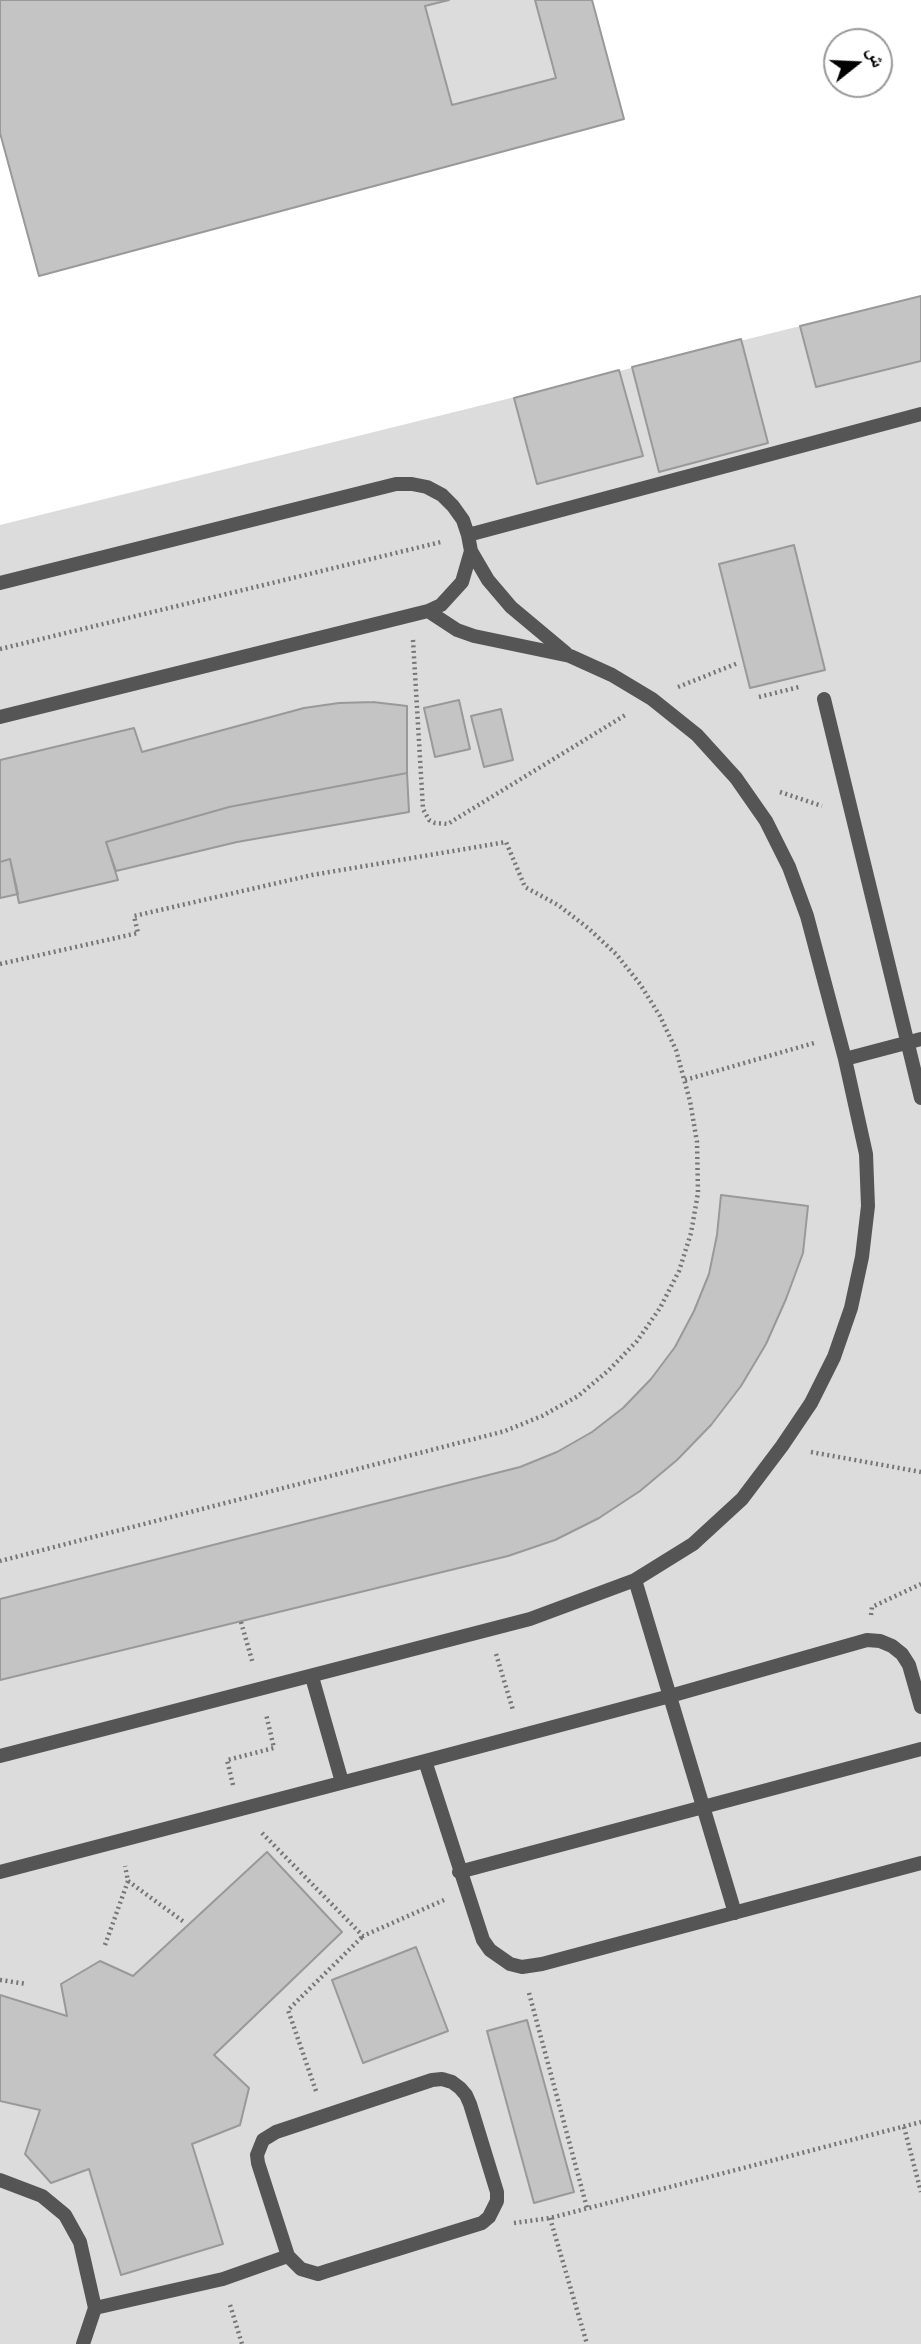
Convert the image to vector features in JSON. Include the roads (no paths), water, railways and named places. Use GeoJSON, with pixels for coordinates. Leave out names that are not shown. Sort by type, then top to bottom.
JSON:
{"type":"FeatureCollection","features":[{"type":"Feature","properties":{"kind":"lane"},"geometry":{"type":"LineString","coordinates":[[468,535],[921,414]]}},
{"type":"Feature","properties":{"kind":"lane"},"geometry":{"type":"LineString","coordinates":[[0,583],[396,484],[419,485],[442,495],[453,506],[463,520],[471,551],[488,580],[511,607],[570,656]]}},
{"type":"Feature","properties":{"kind":"lane"},"geometry":{"type":"LineString","coordinates":[[0,717],[428,611],[441,605],[462,582],[471,551]]}},
{"type":"Feature","properties":{"kind":"lane"},"geometry":{"type":"LineString","coordinates":[[0,1756],[530,1619],[635,1580],[693,1544],[742,1499],[811,1403],[834,1357],[851,1308],[862,1258],[868,1206],[866,1154],[845,1059],[807,916],[789,867],[766,821],[736,778],[697,735],[652,699],[612,675],[570,656],[474,636],[449,626],[428,611]]}},
{"type":"Feature","properties":{"kind":"lane"},"geometry":{"type":"LineString","coordinates":[[824,699],[914,1041],[921,1098]]}},
{"type":"Feature","properties":{"kind":"lane"},"geometry":{"type":"LineString","coordinates":[[845,1059],[914,1041]]}},
{"type":"Feature","properties":{"kind":"lane"},"geometry":{"type":"LineString","coordinates":[[635,1580],[735,1913]]}},
{"type":"Feature","properties":{"kind":"lane"},"geometry":{"type":"LineString","coordinates":[[0,1872],[521,1736],[867,1640],[880,1641],[902,1654],[909,1665],[921,1707]]}},
{"type":"Feature","properties":{"kind":"lane"},"geometry":{"type":"LineString","coordinates":[[312,1677],[342,1782]]}},
{"type":"Feature","properties":{"kind":"lane"},"geometry":{"type":"LineString","coordinates":[[459,1872],[921,1749]]}},
{"type":"Feature","properties":{"kind":"lane"},"geometry":{"type":"LineString","coordinates":[[425,1761],[478,1928],[489,1950],[510,1964],[522,1967],[542,1965],[921,1863]]}},
{"type":"Feature","properties":{"kind":"lane"},"geometry":{"type":"LineString","coordinates":[[432,2080],[452,2082],[466,2095],[497,2192],[494,2210],[482,2223],[318,2274],[301,2269],[288,2256],[258,2162],[259,2147],[269,2135],[432,2080]]}},
{"type":"Feature","properties":{"kind":"lane"},"geometry":{"type":"LineString","coordinates":[[0,2180],[42,2196],[65,2215],[80,2242],[95,2308],[83,2344]]}},
{"type":"Feature","properties":{"kind":"lane"},"geometry":{"type":"LineString","coordinates":[[95,2308],[223,2279],[288,2256]]}}]}
